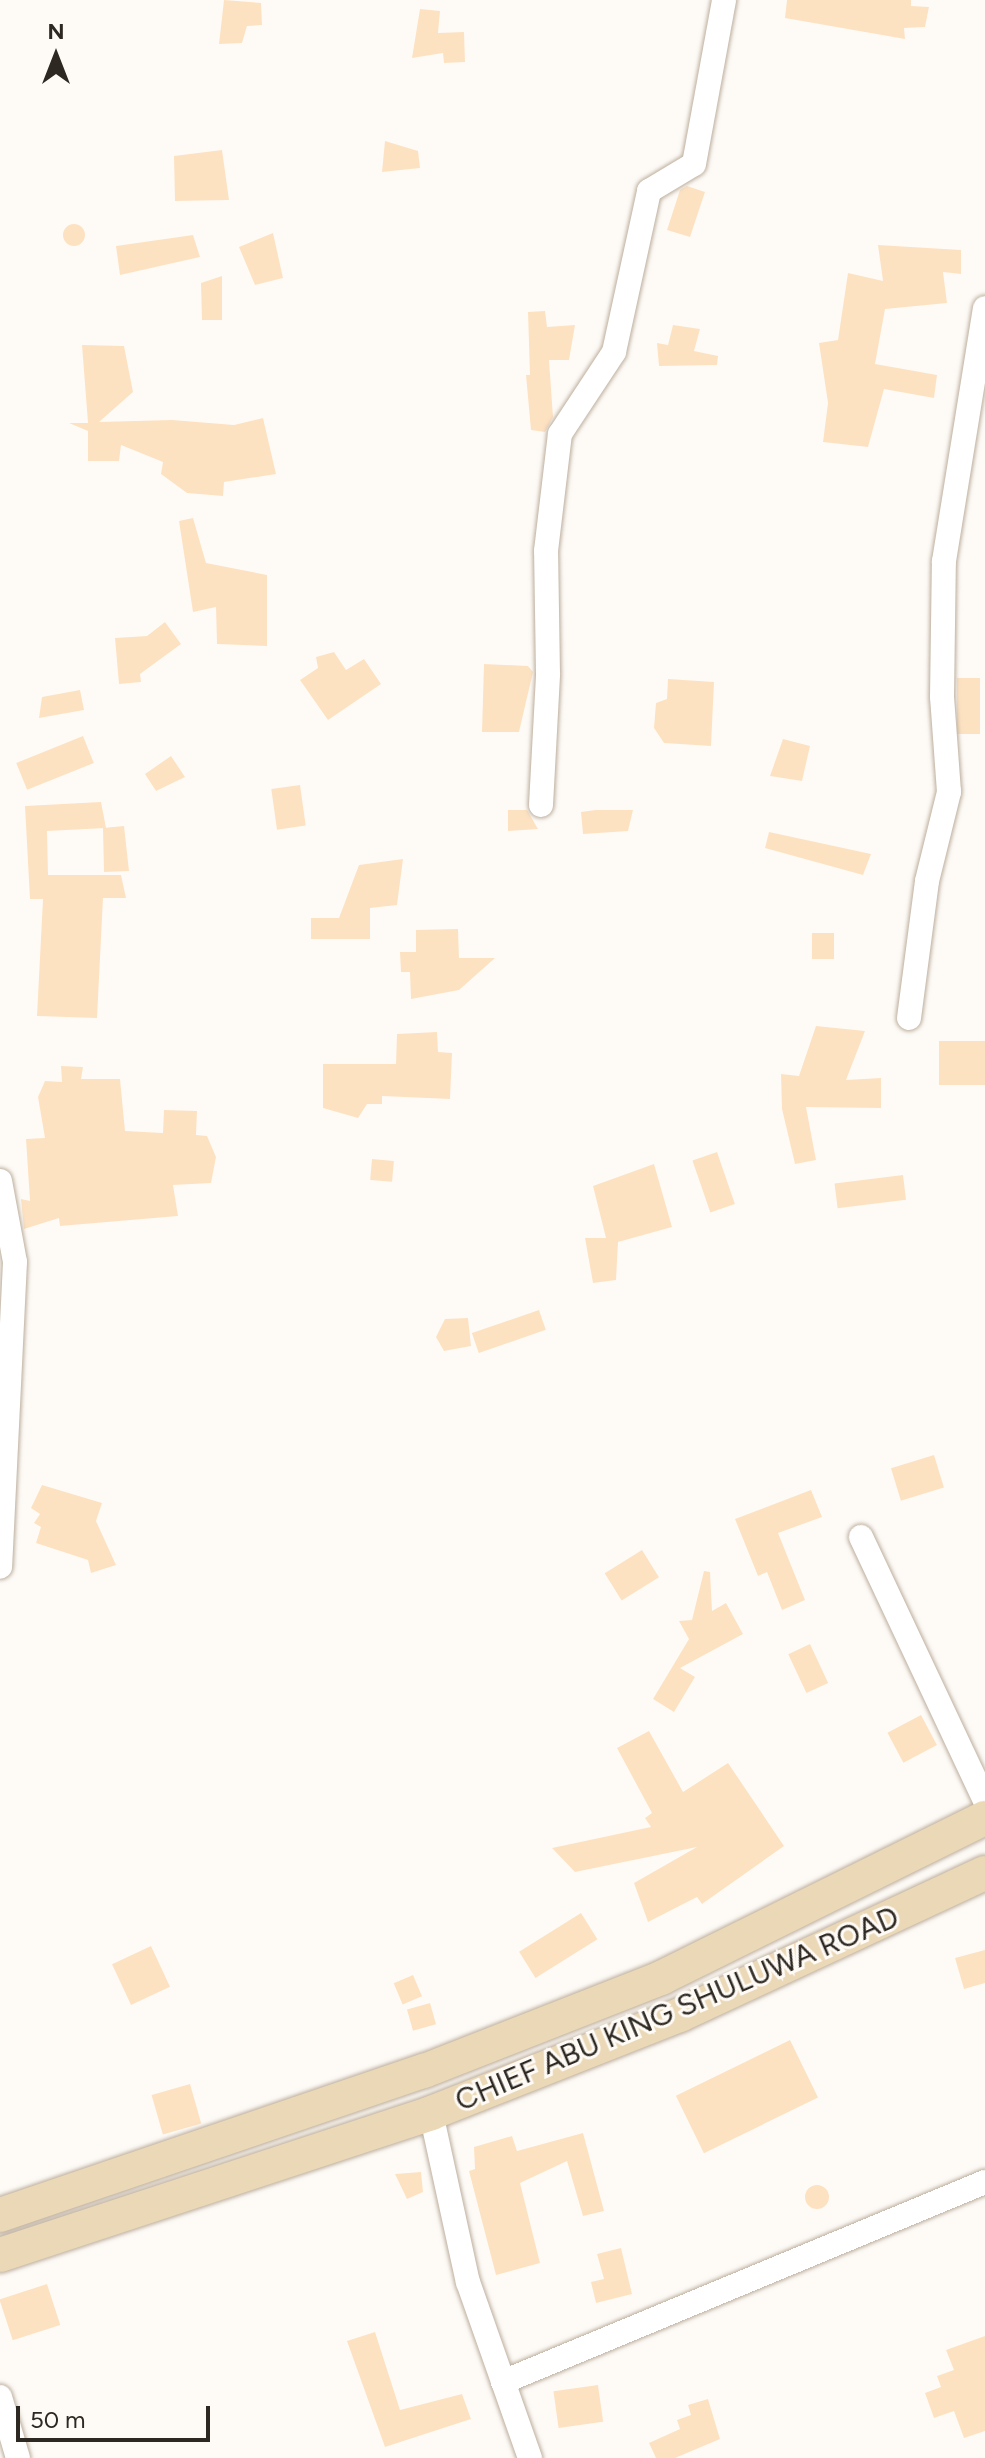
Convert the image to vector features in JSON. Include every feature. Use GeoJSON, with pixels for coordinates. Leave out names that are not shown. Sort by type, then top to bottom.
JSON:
{"type":"FeatureCollection","features":[{"type":"Feature","properties":{"kind":"street"},"geometry":{"type":"LineString","coordinates":[[541,805],[548,674],[546,551],[560,434],[614,352],[649,191],[694,164],[724,0]]}},
{"type":"Feature","properties":{"kind":"street"},"geometry":{"type":"LineString","coordinates":[[909,1018],[927,881],[949,792],[941,681],[944,561],[985,308]]}},
{"type":"Feature","properties":{"kind":"street"},"geometry":{"type":"LineString","coordinates":[[0,1181],[15,1262],[0,1567]]}},
{"type":"Feature","properties":{"kind":"street"},"geometry":{"type":"LineString","coordinates":[[861,1537],[985,1801]]}},
{"type":"Feature","properties":{"kind":"street"},"geometry":{"type":"LineString","coordinates":[[0,2215],[424,2071],[661,1978],[985,1818]]}},
{"type":"Feature","properties":{"kind":"street"},"geometry":{"type":"LineString","coordinates":[[900,1860],[919,1906]]}},
{"type":"Feature","properties":{"kind":"street","name":"CHIEF ABU KING SHULUWA ROAD"},"geometry":{"type":"LineString","coordinates":[[0,2255],[431,2113],[680,2015],[985,1873]]}},
{"type":"Feature","properties":{"kind":"street"},"geometry":{"type":"LineString","coordinates":[[431,2113],[468,2282],[530,2458]]}},
{"type":"Feature","properties":{"kind":"street"},"geometry":{"type":"LineString","coordinates":[[503,2382],[985,2182]]}},
{"type":"Feature","properties":{"kind":"street"},"geometry":{"type":"LineString","coordinates":[[0,2397],[18,2458]]}},
{"type":"Feature","properties":{"kind":"building"},"geometry":{"type":"Polygon","coordinates":[[[224,0],[261,3],[262,25],[247,26],[242,43],[219,44],[224,0]]]}},
{"type":"Feature","properties":{"kind":"building"},"geometry":{"type":"Polygon","coordinates":[[[787,0],[911,0],[911,6],[929,7],[925,27],[904,28],[905,39],[785,18],[787,0]]]}},
{"type":"Feature","properties":{"kind":"building"},"geometry":{"type":"Polygon","coordinates":[[[420,9],[440,11],[438,33],[464,32],[465,62],[444,63],[443,53],[412,58],[420,9]]]}},
{"type":"Feature","properties":{"kind":"building"},"geometry":{"type":"Polygon","coordinates":[[[385,141],[418,151],[420,168],[382,172],[385,141]]]}},
{"type":"Feature","properties":{"kind":"building"},"geometry":{"type":"Polygon","coordinates":[[[222,150],[229,200],[175,201],[174,156],[222,150]]]}},
{"type":"Feature","properties":{"kind":"building"},"geometry":{"type":"Polygon","coordinates":[[[687,186],[705,192],[690,237],[667,230],[680,190],[687,186]]]}},
{"type":"Feature","properties":{"kind":"building"},"geometry":{"type":"Polygon","coordinates":[[[74,224],[82,227],[85,235],[82,243],[74,246],[66,243],[63,235],[66,227],[74,224]]]}},
{"type":"Feature","properties":{"kind":"building"},"geometry":{"type":"Polygon","coordinates":[[[273,233],[283,278],[255,285],[239,247],[273,233]]]}},
{"type":"Feature","properties":{"kind":"building"},"geometry":{"type":"Polygon","coordinates":[[[193,235],[200,257],[120,275],[116,246],[193,235]]]}},
{"type":"Feature","properties":{"kind":"building"},"geometry":{"type":"Polygon","coordinates":[[[878,245],[961,250],[961,274],[943,272],[947,303],[885,309],[875,364],[937,375],[934,398],[884,389],[868,447],[823,442],[828,403],[819,343],[838,340],[848,273],[883,281],[878,245]]]}},
{"type":"Feature","properties":{"kind":"building"},"geometry":{"type":"Polygon","coordinates":[[[222,276],[222,320],[202,320],[201,283],[222,276]]]}},
{"type":"Feature","properties":{"kind":"building"},"geometry":{"type":"Polygon","coordinates":[[[545,311],[547,327],[575,325],[569,360],[549,360],[553,417],[545,432],[531,430],[526,375],[530,375],[528,312],[545,311]]]}},
{"type":"Feature","properties":{"kind":"building"},"geometry":{"type":"Polygon","coordinates":[[[673,325],[700,329],[694,351],[718,356],[717,365],[659,366],[657,343],[668,345],[673,325]]]}},
{"type":"Feature","properties":{"kind":"building"},"geometry":{"type":"Polygon","coordinates":[[[82,345],[124,346],[133,392],[99,422],[172,420],[234,425],[263,418],[276,474],[224,482],[223,496],[187,493],[161,474],[163,462],[121,445],[119,461],[88,461],[88,431],[69,423],[88,423],[82,345]]]}},
{"type":"Feature","properties":{"kind":"building"},"geometry":{"type":"Polygon","coordinates":[[[193,518],[206,563],[267,575],[267,646],[217,644],[216,607],[193,612],[179,521],[193,518]]]}},
{"type":"Feature","properties":{"kind":"building"},"geometry":{"type":"Polygon","coordinates":[[[165,622],[181,644],[140,674],[141,682],[119,684],[115,638],[147,636],[165,622]]]}},
{"type":"Feature","properties":{"kind":"building"},"geometry":{"type":"Polygon","coordinates":[[[334,652],[346,670],[364,659],[381,684],[328,720],[300,680],[318,668],[316,657],[334,652]]]}},
{"type":"Feature","properties":{"kind":"building"},"geometry":{"type":"Polygon","coordinates":[[[484,664],[528,666],[533,672],[519,732],[482,732],[484,664]]]}},
{"type":"Feature","properties":{"kind":"building"},"geometry":{"type":"Polygon","coordinates":[[[957,678],[980,678],[980,734],[957,734],[957,678]]]}},
{"type":"Feature","properties":{"kind":"building"},"geometry":{"type":"Polygon","coordinates":[[[668,679],[714,682],[711,746],[664,743],[654,728],[656,703],[667,699],[668,679]]]}},
{"type":"Feature","properties":{"kind":"building"},"geometry":{"type":"Polygon","coordinates":[[[80,690],[84,710],[39,718],[42,697],[80,690]]]}},
{"type":"Feature","properties":{"kind":"building"},"geometry":{"type":"Polygon","coordinates":[[[83,736],[94,763],[27,790],[16,763],[83,736]]]}},
{"type":"Feature","properties":{"kind":"building"},"geometry":{"type":"Polygon","coordinates":[[[783,739],[810,746],[802,781],[770,776],[783,739]]]}},
{"type":"Feature","properties":{"kind":"building"},"geometry":{"type":"Polygon","coordinates":[[[171,756],[185,777],[156,791],[145,774],[171,756]]]}},
{"type":"Feature","properties":{"kind":"building"},"geometry":{"type":"Polygon","coordinates":[[[300,785],[306,826],[277,830],[271,789],[300,785]]]}},
{"type":"Feature","properties":{"kind":"building"},"geometry":{"type":"Polygon","coordinates":[[[101,802],[106,828],[47,831],[48,875],[121,875],[126,898],[103,898],[97,1018],[37,1016],[43,899],[30,899],[25,806],[101,802]]]}},
{"type":"Feature","properties":{"kind":"building"},"geometry":{"type":"Polygon","coordinates":[[[508,810],[527,810],[538,829],[508,831],[508,810]]]}},
{"type":"Feature","properties":{"kind":"building"},"geometry":{"type":"Polygon","coordinates":[[[633,810],[628,831],[583,834],[581,812],[633,810]]]}},
{"type":"Feature","properties":{"kind":"building"},"geometry":{"type":"Polygon","coordinates":[[[124,826],[129,871],[104,872],[103,828],[124,826]]]}},
{"type":"Feature","properties":{"kind":"building"},"geometry":{"type":"Polygon","coordinates":[[[769,832],[871,854],[863,875],[765,848],[769,832]]]}},
{"type":"Feature","properties":{"kind":"building"},"geometry":{"type":"Polygon","coordinates":[[[403,859],[397,905],[370,908],[370,939],[311,939],[311,918],[339,918],[359,865],[403,859]]]}},
{"type":"Feature","properties":{"kind":"building"},"geometry":{"type":"Polygon","coordinates":[[[458,929],[459,958],[495,958],[459,990],[411,999],[410,972],[401,972],[400,952],[416,952],[416,930],[458,929]]]}},
{"type":"Feature","properties":{"kind":"building"},"geometry":{"type":"Polygon","coordinates":[[[812,933],[834,933],[834,959],[812,959],[812,933]]]}},
{"type":"Feature","properties":{"kind":"building"},"geometry":{"type":"Polygon","coordinates":[[[816,1026],[865,1031],[846,1080],[881,1078],[881,1108],[806,1107],[816,1160],[795,1164],[782,1109],[781,1074],[799,1076],[816,1026]]]}},
{"type":"Feature","properties":{"kind":"building"},"geometry":{"type":"Polygon","coordinates":[[[437,1032],[438,1052],[452,1053],[450,1099],[382,1096],[382,1104],[367,1104],[358,1118],[323,1108],[323,1064],[396,1064],[397,1034],[437,1032]]]}},
{"type":"Feature","properties":{"kind":"building"},"geometry":{"type":"Polygon","coordinates":[[[939,1041],[985,1041],[985,1085],[939,1085],[939,1041]]]}},
{"type":"Feature","properties":{"kind":"building"},"geometry":{"type":"Polygon","coordinates":[[[61,1066],[83,1067],[81,1079],[120,1079],[125,1131],[163,1133],[164,1110],[197,1111],[196,1135],[207,1136],[216,1157],[211,1183],[173,1185],[178,1216],[60,1226],[59,1218],[24,1229],[21,1199],[30,1201],[26,1139],[45,1138],[38,1097],[45,1081],[62,1082],[61,1066]]]}},
{"type":"Feature","properties":{"kind":"building"},"geometry":{"type":"Polygon","coordinates":[[[717,1152],[735,1204],[710,1212],[692,1160],[717,1152]]]}},
{"type":"Feature","properties":{"kind":"building"},"geometry":{"type":"Polygon","coordinates":[[[372,1159],[394,1161],[392,1182],[370,1180],[372,1159]]]}},
{"type":"Feature","properties":{"kind":"building"},"geometry":{"type":"Polygon","coordinates":[[[654,1164],[672,1227],[618,1242],[616,1280],[593,1283],[585,1238],[606,1238],[593,1186],[654,1164]]]}},
{"type":"Feature","properties":{"kind":"building"},"geometry":{"type":"Polygon","coordinates":[[[903,1175],[906,1200],[838,1208],[835,1183],[903,1175]]]}},
{"type":"Feature","properties":{"kind":"building"},"geometry":{"type":"Polygon","coordinates":[[[539,1310],[546,1330],[479,1353],[472,1333],[539,1310]]]}},
{"type":"Feature","properties":{"kind":"building"},"geometry":{"type":"Polygon","coordinates":[[[468,1318],[471,1346],[444,1351],[436,1337],[445,1319],[468,1318]]]}},
{"type":"Feature","properties":{"kind":"building"},"geometry":{"type":"Polygon","coordinates":[[[934,1455],[944,1488],[901,1501],[891,1468],[934,1455]]]}},
{"type":"Feature","properties":{"kind":"building"},"geometry":{"type":"Polygon","coordinates":[[[42,1485],[102,1503],[96,1521],[116,1565],[91,1573],[88,1560],[36,1543],[41,1527],[34,1523],[40,1514],[31,1508],[42,1485]]]}},
{"type":"Feature","properties":{"kind":"building"},"geometry":{"type":"Polygon","coordinates":[[[811,1490],[822,1517],[778,1533],[805,1600],[782,1610],[767,1572],[758,1576],[735,1519],[811,1490]]]}},
{"type":"Feature","properties":{"kind":"building"},"geometry":{"type":"Polygon","coordinates":[[[642,1550],[659,1577],[622,1600],[605,1573],[642,1550]]]}},
{"type":"Feature","properties":{"kind":"building"},"geometry":{"type":"Polygon","coordinates":[[[704,1571],[710,1572],[712,1611],[726,1603],[743,1634],[680,1668],[695,1677],[674,1712],[653,1699],[689,1639],[679,1621],[692,1620],[704,1571]]]}},
{"type":"Feature","properties":{"kind":"building"},"geometry":{"type":"Polygon","coordinates":[[[810,1644],[828,1683],[806,1693],[788,1654],[810,1644]]]}},
{"type":"Feature","properties":{"kind":"building"},"geometry":{"type":"Polygon","coordinates":[[[921,1715],[937,1745],[903,1763],[887,1733],[921,1715]]]}},
{"type":"Feature","properties":{"kind":"building"},"geometry":{"type":"Polygon","coordinates":[[[649,1731],[683,1792],[728,1763],[784,1846],[702,1904],[697,1897],[648,1922],[634,1883],[697,1847],[575,1872],[552,1848],[651,1827],[645,1818],[652,1813],[617,1748],[649,1731]]]}},
{"type":"Feature","properties":{"kind":"building"},"geometry":{"type":"Polygon","coordinates":[[[581,1913],[597,1939],[536,1978],[519,1952],[581,1913]]]}},
{"type":"Feature","properties":{"kind":"building"},"geometry":{"type":"Polygon","coordinates":[[[151,1946],[170,1987],[131,2005],[112,1964],[151,1946]]]}},
{"type":"Feature","properties":{"kind":"building"},"geometry":{"type":"Polygon","coordinates":[[[985,1950],[985,1983],[964,1989],[955,1958],[985,1950]]]}},
{"type":"Feature","properties":{"kind":"building"},"geometry":{"type":"Polygon","coordinates":[[[413,1975],[422,1996],[403,2004],[394,1983],[413,1975]]]}},
{"type":"Feature","properties":{"kind":"building"},"geometry":{"type":"Polygon","coordinates":[[[430,2003],[436,2024],[413,2031],[407,2010],[430,2003]]]}},
{"type":"Feature","properties":{"kind":"building"},"geometry":{"type":"Polygon","coordinates":[[[790,2040],[818,2098],[704,2153],[676,2096],[790,2040]]]}},
{"type":"Feature","properties":{"kind":"building"},"geometry":{"type":"Polygon","coordinates":[[[190,2084],[201,2123],[163,2134],[152,2095],[190,2084]]]}},
{"type":"Feature","properties":{"kind":"building"},"geometry":{"type":"Polygon","coordinates":[[[583,2133],[604,2211],[583,2216],[567,2161],[520,2183],[540,2263],[496,2275],[469,2171],[475,2169],[474,2147],[512,2136],[517,2151],[583,2133]]]}},
{"type":"Feature","properties":{"kind":"building"},"geometry":{"type":"Polygon","coordinates":[[[421,2172],[423,2192],[407,2199],[395,2174],[421,2172]]]}},
{"type":"Feature","properties":{"kind":"building"},"geometry":{"type":"Polygon","coordinates":[[[817,2185],[826,2188],[829,2197],[826,2206],[817,2209],[808,2206],[805,2197],[808,2188],[817,2185]]]}},
{"type":"Feature","properties":{"kind":"building"},"geometry":{"type":"Polygon","coordinates":[[[621,2248],[632,2294],[596,2303],[591,2282],[604,2279],[597,2254],[621,2248]]]}},
{"type":"Feature","properties":{"kind":"building"},"geometry":{"type":"Polygon","coordinates":[[[47,2284],[60,2325],[13,2340],[0,2299],[47,2284]]]}},
{"type":"Feature","properties":{"kind":"building"},"geometry":{"type":"Polygon","coordinates":[[[375,2332],[400,2410],[462,2394],[471,2419],[385,2447],[347,2341],[375,2332]]]}},
{"type":"Feature","properties":{"kind":"building"},"geometry":{"type":"Polygon","coordinates":[[[985,2336],[985,2431],[964,2438],[954,2411],[934,2418],[925,2393],[941,2387],[937,2376],[954,2370],[946,2350],[985,2336]]]}},
{"type":"Feature","properties":{"kind":"building"},"geometry":{"type":"Polygon","coordinates":[[[598,2385],[603,2422],[559,2428],[553,2391],[598,2385]]]}},
{"type":"Feature","properties":{"kind":"building"},"geometry":{"type":"Polygon","coordinates":[[[708,2399],[720,2439],[675,2458],[656,2458],[649,2443],[680,2429],[677,2420],[691,2415],[688,2405],[708,2399]]]}}]}
